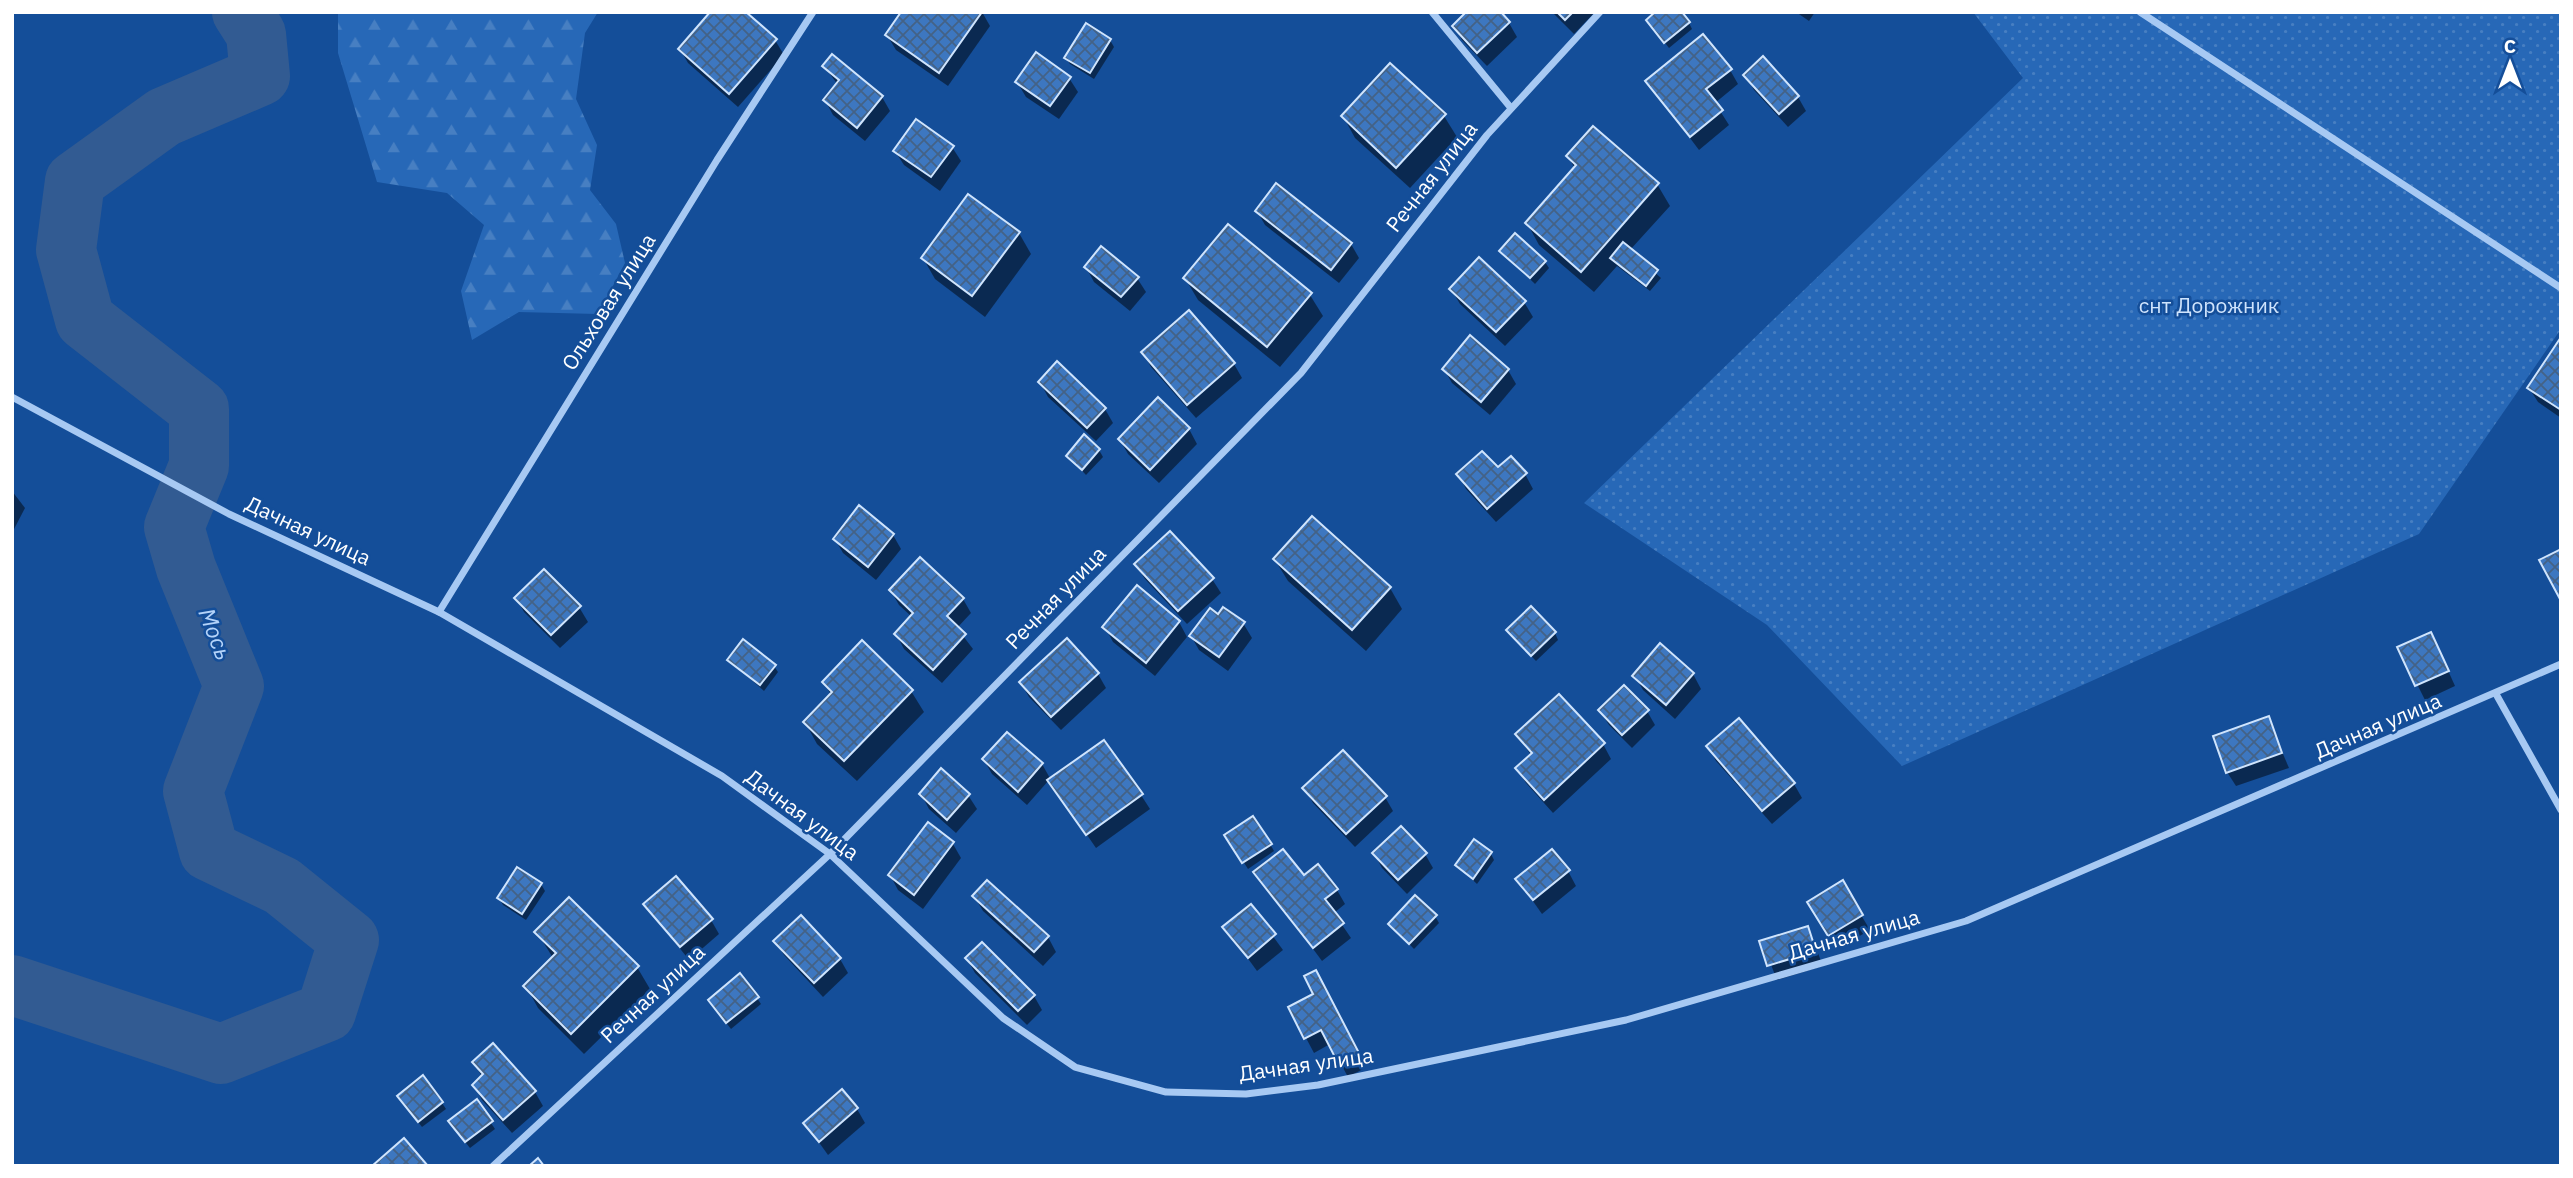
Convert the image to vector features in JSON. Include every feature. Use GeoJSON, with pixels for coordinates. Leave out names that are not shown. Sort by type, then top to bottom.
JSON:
{"type":"FeatureCollection","features":[{"type":"Feature","properties":{"kind":"street","name":"Ольховая улица"},"geometry":{"type":"LineString","coordinates":[[439,612],[717,160],[813,12]]}},
{"type":"Feature","properties":{"kind":"street"},"geometry":{"type":"LineString","coordinates":[[1432,12],[1511,108]]}},
{"type":"Feature","properties":{"kind":"street","name":"Речная улица"},"geometry":{"type":"LineString","coordinates":[[493,1166],[830,854],[1301,373],[1511,108],[1600,12]]}},
{"type":"Feature","properties":{"kind":"street"},"geometry":{"type":"LineString","coordinates":[[2140,12],[2561,288]]}},
{"type":"Feature","properties":{"kind":"street","name":"Дачная улица"},"geometry":{"type":"LineString","coordinates":[[12,397],[229,514],[439,612],[722,776],[830,854],[1003,1018],[1075,1067],[1166,1092],[1246,1094],[1318,1085],[1626,1020],[1966,921],[2561,664]]}},
{"type":"Feature","properties":{"kind":"street"},"geometry":{"type":"LineString","coordinates":[[2496,694],[2561,810]]}},
{"type":"Feature","properties":{"kind":"green space"},"geometry":{"type":"Polygon","coordinates":[[[338,12],[598,12],[585,33],[576,99],[597,145],[590,190],[616,224],[625,263],[598,314],[519,312],[472,340],[461,291],[484,225],[447,193],[377,182],[338,53],[338,12]]]}},
{"type":"Feature","properties":{"kind":"green space","name":"снт Дорожник"},"geometry":{"type":"Polygon","coordinates":[[[1973,12],[2561,12],[2561,329],[2419,534],[1902,766],[1767,625],[1584,503],[2023,78],[1973,12]]]}},
{"type":"Feature","properties":{"kind":"building"},"geometry":{"type":"Polygon","coordinates":[[[710,12],[746,12],[777,39],[729,94],[678,49],[710,12]]]}},
{"type":"Feature","properties":{"kind":"building"},"geometry":{"type":"Polygon","coordinates":[[[901,12],[982,12],[939,73],[885,35],[901,12]]]}},
{"type":"Feature","properties":{"kind":"building"},"geometry":{"type":"Polygon","coordinates":[[[1466,12],[1501,12],[1510,22],[1477,53],[1452,26],[1466,12]]]}},
{"type":"Feature","properties":{"kind":"building"},"geometry":{"type":"Polygon","coordinates":[[[1557,12],[1573,12],[1565,20],[1557,12]]]}},
{"type":"Feature","properties":{"kind":"building"},"geometry":{"type":"Polygon","coordinates":[[[1655,12],[1682,12],[1690,22],[1664,43],[1646,20],[1655,12]]]}},
{"type":"Feature","properties":{"kind":"building"},"geometry":{"type":"Polygon","coordinates":[[[1086,23],[1111,39],[1090,73],[1064,58],[1086,23]]]}},
{"type":"Feature","properties":{"kind":"building"},"geometry":{"type":"Polygon","coordinates":[[[1703,34],[1732,69],[1706,89],[1723,110],[1690,137],[1645,81],[1703,34]]]}},
{"type":"Feature","properties":{"kind":"building"},"geometry":{"type":"Polygon","coordinates":[[[1036,52],[1071,77],[1050,106],[1015,82],[1036,52]]]}},
{"type":"Feature","properties":{"kind":"building"},"geometry":{"type":"Polygon","coordinates":[[[832,54],[883,96],[857,128],[823,100],[839,80],[822,66],[832,54]]]}},
{"type":"Feature","properties":{"kind":"building"},"geometry":{"type":"Polygon","coordinates":[[[1763,56],[1799,96],[1779,114],[1743,75],[1763,56]]]}},
{"type":"Feature","properties":{"kind":"building"},"geometry":{"type":"Polygon","coordinates":[[[1390,63],[1446,114],[1396,168],[1341,116],[1390,63]]]}},
{"type":"Feature","properties":{"kind":"building"},"geometry":{"type":"Polygon","coordinates":[[[916,119],[954,146],[931,177],[893,151],[916,119]]]}},
{"type":"Feature","properties":{"kind":"building"},"geometry":{"type":"Polygon","coordinates":[[[1593,126],[1659,183],[1581,272],[1525,223],[1576,165],[1566,156],[1593,126]]]}},
{"type":"Feature","properties":{"kind":"building"},"geometry":{"type":"Polygon","coordinates":[[[1276,183],[1352,243],[1331,270],[1255,211],[1276,183]]]}},
{"type":"Feature","properties":{"kind":"building"},"geometry":{"type":"Polygon","coordinates":[[[968,194],[1020,232],[972,296],[921,258],[968,194]]]}},
{"type":"Feature","properties":{"kind":"building"},"geometry":{"type":"Polygon","coordinates":[[[1228,224],[1312,293],[1267,347],[1183,278],[1228,224]]]}},
{"type":"Feature","properties":{"kind":"building"},"geometry":{"type":"Polygon","coordinates":[[[1515,233],[1546,261],[1530,278],[1499,251],[1515,233]]]}},
{"type":"Feature","properties":{"kind":"building"},"geometry":{"type":"Polygon","coordinates":[[[1623,242],[1658,270],[1646,286],[1610,258],[1623,242]]]}},
{"type":"Feature","properties":{"kind":"building"},"geometry":{"type":"Polygon","coordinates":[[[1101,246],[1139,277],[1121,297],[1084,267],[1101,246]]]}},
{"type":"Feature","properties":{"kind":"building"},"geometry":{"type":"Polygon","coordinates":[[[1479,257],[1526,301],[1496,332],[1449,289],[1479,257]]]}},
{"type":"Feature","properties":{"kind":"building"},"geometry":{"type":"Polygon","coordinates":[[[1189,310],[1235,363],[1187,405],[1141,352],[1189,310]]]}},
{"type":"Feature","properties":{"kind":"building"},"geometry":{"type":"Polygon","coordinates":[[[1470,335],[1509,369],[1481,402],[1442,369],[1470,335]]]}},
{"type":"Feature","properties":{"kind":"building"},"geometry":{"type":"Polygon","coordinates":[[[2561,337],[2561,410],[2527,388],[2561,337]]]}},
{"type":"Feature","properties":{"kind":"building"},"geometry":{"type":"Polygon","coordinates":[[[1057,361],[1106,408],[1087,428],[1038,382],[1057,361]]]}},
{"type":"Feature","properties":{"kind":"building"},"geometry":{"type":"Polygon","coordinates":[[[1158,397],[1190,428],[1150,470],[1118,439],[1158,397]]]}},
{"type":"Feature","properties":{"kind":"building"},"geometry":{"type":"Polygon","coordinates":[[[1084,434],[1100,449],[1082,470],[1066,456],[1084,434]]]}},
{"type":"Feature","properties":{"kind":"building"},"geometry":{"type":"Polygon","coordinates":[[[1482,451],[1498,467],[1511,456],[1527,473],[1487,509],[1456,474],[1482,451]]]}},
{"type":"Feature","properties":{"kind":"building"},"geometry":{"type":"Polygon","coordinates":[[[859,505],[894,534],[868,567],[833,539],[859,505]]]}},
{"type":"Feature","properties":{"kind":"building"},"geometry":{"type":"Polygon","coordinates":[[[1312,516],[1391,587],[1352,630],[1273,559],[1312,516]]]}},
{"type":"Feature","properties":{"kind":"building"},"geometry":{"type":"Polygon","coordinates":[[[1170,531],[1214,578],[1178,611],[1134,564],[1170,531]]]}},
{"type":"Feature","properties":{"kind":"building"},"geometry":{"type":"Polygon","coordinates":[[[2561,549],[2561,598],[2560,599],[2539,560],[2561,549]]]}},
{"type":"Feature","properties":{"kind":"building"},"geometry":{"type":"Polygon","coordinates":[[[920,557],[964,598],[947,616],[966,634],[933,670],[894,634],[913,613],[889,590],[920,557]]]}},
{"type":"Feature","properties":{"kind":"building"},"geometry":{"type":"Polygon","coordinates":[[[544,569],[581,606],[551,635],[514,598],[544,569]]]}},
{"type":"Feature","properties":{"kind":"building"},"geometry":{"type":"Polygon","coordinates":[[[1137,585],[1180,621],[1146,663],[1102,627],[1137,585]]]}},
{"type":"Feature","properties":{"kind":"building"},"geometry":{"type":"Polygon","coordinates":[[[1531,606],[1556,632],[1531,656],[1506,630],[1531,606]]]}},
{"type":"Feature","properties":{"kind":"building"},"geometry":{"type":"Polygon","coordinates":[[[1223,607],[1245,622],[1219,657],[1189,636],[1210,608],[1218,614],[1223,607]]]}},
{"type":"Feature","properties":{"kind":"building"},"geometry":{"type":"Polygon","coordinates":[[[2431,632],[2449,671],[2415,686],[2397,647],[2431,632]]]}},
{"type":"Feature","properties":{"kind":"building"},"geometry":{"type":"Polygon","coordinates":[[[1067,638],[1099,673],[1051,717],[1019,682],[1067,638]]]}},
{"type":"Feature","properties":{"kind":"building"},"geometry":{"type":"Polygon","coordinates":[[[743,639],[776,665],[760,685],[727,660],[743,639]]]}},
{"type":"Feature","properties":{"kind":"building"},"geometry":{"type":"Polygon","coordinates":[[[862,640],[913,690],[844,761],[803,722],[832,692],[822,682],[862,640]]]}},
{"type":"Feature","properties":{"kind":"building"},"geometry":{"type":"Polygon","coordinates":[[[1660,643],[1694,673],[1666,705],[1632,676],[1660,643]]]}},
{"type":"Feature","properties":{"kind":"building"},"geometry":{"type":"Polygon","coordinates":[[[1624,685],[1649,710],[1622,735],[1598,710],[1624,685]]]}},
{"type":"Feature","properties":{"kind":"building"},"geometry":{"type":"Polygon","coordinates":[[[1559,694],[1605,743],[1544,800],[1515,768],[1532,753],[1515,734],[1559,694]]]}},
{"type":"Feature","properties":{"kind":"building"},"geometry":{"type":"Polygon","coordinates":[[[2269,716],[2282,753],[2226,773],[2213,736],[2269,716]]]}},
{"type":"Feature","properties":{"kind":"building"},"geometry":{"type":"Polygon","coordinates":[[[1739,718],[1795,783],[1762,811],[1706,746],[1739,718]]]}},
{"type":"Feature","properties":{"kind":"building"},"geometry":{"type":"Polygon","coordinates":[[[1007,732],[1043,763],[1018,792],[982,759],[1007,732]]]}},
{"type":"Feature","properties":{"kind":"building"},"geometry":{"type":"Polygon","coordinates":[[[1104,740],[1143,794],[1086,835],[1047,780],[1104,740]]]}},
{"type":"Feature","properties":{"kind":"building"},"geometry":{"type":"Polygon","coordinates":[[[1343,750],[1387,796],[1346,834],[1302,788],[1343,750]]]}},
{"type":"Feature","properties":{"kind":"building"},"geometry":{"type":"Polygon","coordinates":[[[941,768],[970,794],[947,820],[919,794],[941,768]]]}},
{"type":"Feature","properties":{"kind":"building"},"geometry":{"type":"Polygon","coordinates":[[[1253,816],[1272,844],[1242,863],[1224,835],[1253,816]]]}},
{"type":"Feature","properties":{"kind":"building"},"geometry":{"type":"Polygon","coordinates":[[[928,822],[954,842],[914,895],[888,875],[928,822]]]}},
{"type":"Feature","properties":{"kind":"building"},"geometry":{"type":"Polygon","coordinates":[[[1401,826],[1427,853],[1398,880],[1372,853],[1401,826]]]}},
{"type":"Feature","properties":{"kind":"building"},"geometry":{"type":"Polygon","coordinates":[[[1474,839],[1492,852],[1473,879],[1455,865],[1474,839]]]}},
{"type":"Feature","properties":{"kind":"building"},"geometry":{"type":"Polygon","coordinates":[[[1283,849],[1304,875],[1318,864],[1338,889],[1325,899],[1344,923],[1313,948],[1253,872],[1283,849]]]}},
{"type":"Feature","properties":{"kind":"building"},"geometry":{"type":"Polygon","coordinates":[[[1552,849],[1570,870],[1533,900],[1515,879],[1552,849]]]}},
{"type":"Feature","properties":{"kind":"building"},"geometry":{"type":"Polygon","coordinates":[[[517,867],[542,883],[522,914],[497,898],[517,867]]]}},
{"type":"Feature","properties":{"kind":"building"},"geometry":{"type":"Polygon","coordinates":[[[676,876],[713,919],[680,947],[643,904],[676,876]]]}},
{"type":"Feature","properties":{"kind":"building"},"geometry":{"type":"Polygon","coordinates":[[[987,880],[1049,936],[1034,952],[972,896],[987,880]]]}},
{"type":"Feature","properties":{"kind":"building"},"geometry":{"type":"Polygon","coordinates":[[[1843,880],[1863,915],[1828,936],[1807,902],[1843,880]]]}},
{"type":"Feature","properties":{"kind":"building"},"geometry":{"type":"Polygon","coordinates":[[[1415,895],[1437,915],[1409,944],[1388,924],[1415,895]]]}},
{"type":"Feature","properties":{"kind":"building"},"geometry":{"type":"Polygon","coordinates":[[[569,897],[639,966],[571,1034],[523,986],[556,953],[534,932],[569,897]]]}},
{"type":"Feature","properties":{"kind":"building"},"geometry":{"type":"Polygon","coordinates":[[[1251,904],[1276,934],[1248,958],[1222,927],[1251,904]]]}},
{"type":"Feature","properties":{"kind":"building"},"geometry":{"type":"Polygon","coordinates":[[[801,915],[841,958],[814,983],[773,941],[801,915]]]}},
{"type":"Feature","properties":{"kind":"building"},"geometry":{"type":"Polygon","coordinates":[[[1808,926],[1816,951],[1767,966],[1759,941],[1808,926]]]}},
{"type":"Feature","properties":{"kind":"building"},"geometry":{"type":"Polygon","coordinates":[[[982,942],[1035,995],[1018,1011],[965,958],[982,942]]]}},
{"type":"Feature","properties":{"kind":"building"},"geometry":{"type":"Polygon","coordinates":[[[1316,970],[1359,1053],[1338,1063],[1321,1030],[1304,1039],[1288,1007],[1313,994],[1304,976],[1316,970]]]}},
{"type":"Feature","properties":{"kind":"building"},"geometry":{"type":"Polygon","coordinates":[[[740,973],[759,997],[726,1023],[708,1000],[740,973]]]}},
{"type":"Feature","properties":{"kind":"building"},"geometry":{"type":"Polygon","coordinates":[[[493,1043],[536,1091],[503,1120],[472,1085],[483,1074],[472,1062],[493,1043]]]}},
{"type":"Feature","properties":{"kind":"building"},"geometry":{"type":"Polygon","coordinates":[[[423,1075],[443,1102],[418,1122],[397,1096],[423,1075]]]}},
{"type":"Feature","properties":{"kind":"building"},"geometry":{"type":"Polygon","coordinates":[[[842,1089],[858,1108],[819,1142],[803,1123],[842,1089]]]}},
{"type":"Feature","properties":{"kind":"building"},"geometry":{"type":"Polygon","coordinates":[[[477,1099],[493,1121],[465,1142],[448,1121],[477,1099]]]}},
{"type":"Feature","properties":{"kind":"building"},"geometry":{"type":"Polygon","coordinates":[[[404,1138],[428,1166],[372,1166],[404,1138]]]}},
{"type":"Feature","properties":{"kind":"building"},"geometry":{"type":"Polygon","coordinates":[[[538,1158],[544,1166],[529,1166],[538,1158]]]}},
{"type":"Feature","properties":{"kind":"waterway","name":"Мось"},"geometry":{"type":"LineString","coordinates":[[12,985],[221,1054],[326,1012],[349,940],[282,886],[209,851],[193,791],[234,686],[186,568],[174,527],[199,466],[199,409],[85,320],[66,250],[75,181],[164,117],[260,76],[256,34],[242,12]]}}]}
